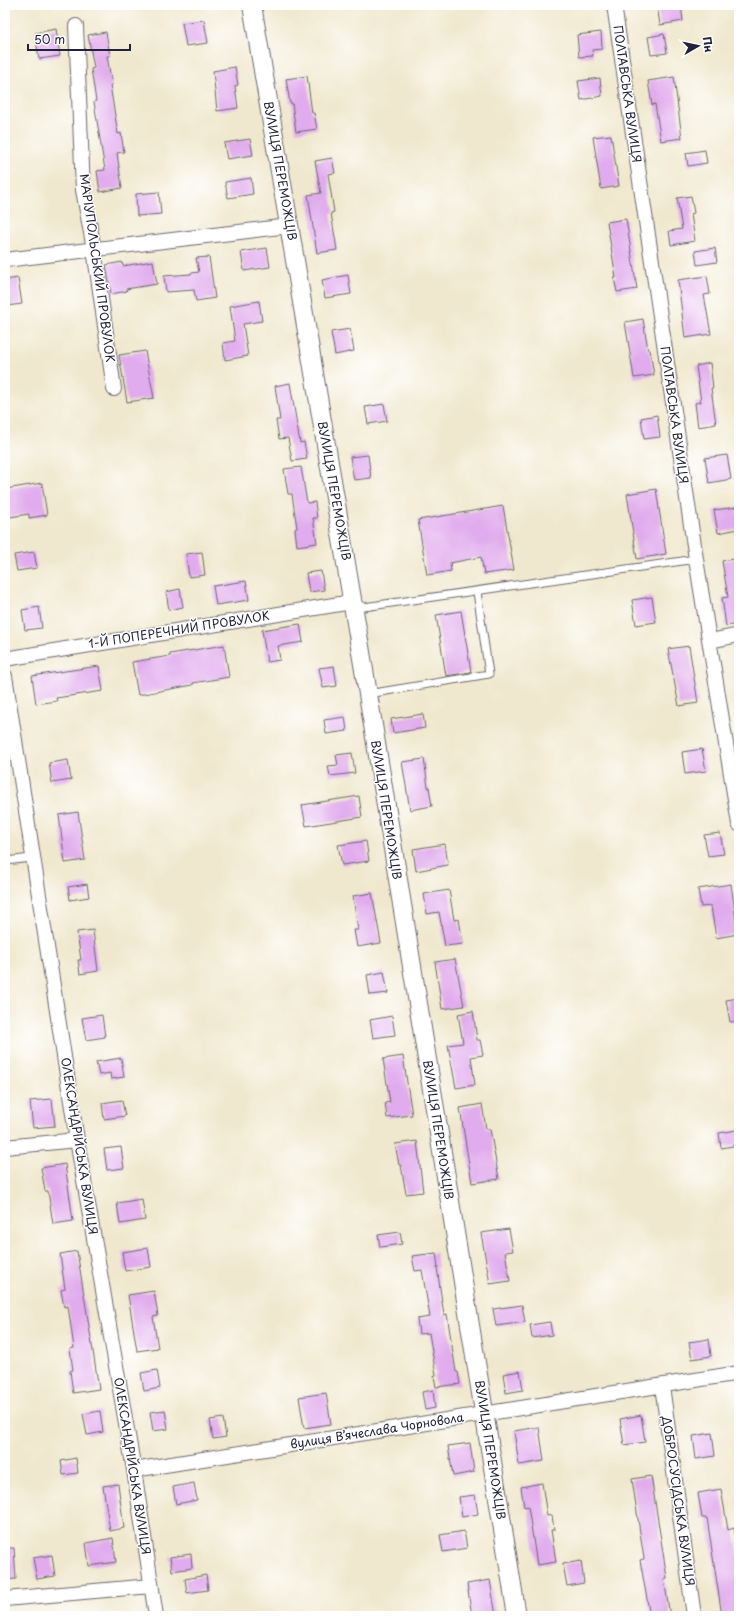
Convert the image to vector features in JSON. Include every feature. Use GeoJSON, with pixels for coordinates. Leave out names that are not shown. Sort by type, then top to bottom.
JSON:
{"type":"FeatureCollection","features":[{"type":"Feature","properties":{"kind":"street","name":"ВУЛИЦЯ ПЕРЕМОЖЦІВ"},"geometry":{"type":"LineString","coordinates":[[252,5],[368,694],[517,1616]]}},
{"type":"Feature","properties":{"kind":"street","name":"ПОЛТАВСЬКА ВУЛИЦЯ"},"geometry":{"type":"LineString","coordinates":[[614,5],[696,559],[739,824]]}},
{"type":"Feature","properties":{"kind":"street","name":"МАРІУПОЛЬСЬКИЙ ПРОВУЛОК"},"geometry":{"type":"LineString","coordinates":[[76,26],[83,190],[94,249],[114,389]]}},
{"type":"Feature","properties":{"kind":"street"},"geometry":{"type":"LineString","coordinates":[[5,260],[289,226]]}},
{"type":"Feature","properties":{"kind":"street","name":"1-Й ПОПЕРЕЧНИЙ ПРОВУЛОК"},"geometry":{"type":"LineString","coordinates":[[5,659],[352,602]]}},
{"type":"Feature","properties":{"kind":"street"},"geometry":{"type":"LineString","coordinates":[[710,641],[739,635]]}},
{"type":"Feature","properties":{"kind":"street","name":"ОЛЕКСАНДРІЙСЬКА ВУЛИЦЯ"},"geometry":{"type":"LineString","coordinates":[[5,676],[32,858],[77,1140],[134,1470],[156,1616]]}},
{"type":"Feature","properties":{"kind":"street"},"geometry":{"type":"LineString","coordinates":[[5,1147],[77,1140]]}},
{"type":"Feature","properties":{"kind":"street","name":"вулиця Вʼячеслава Чорновола"},"geometry":{"type":"LineString","coordinates":[[134,1470],[739,1373]]}},
{"type":"Feature","properties":{"kind":"street","name":"ДОБРОСУСІДСЬКА ВУЛИЦЯ"},"geometry":{"type":"LineString","coordinates":[[662,1386],[694,1616]]}},
{"type":"Feature","properties":{"kind":"street"},"geometry":{"type":"LineString","coordinates":[[5,1599],[151,1586]]}},
{"type":"Feature","properties":{"kind":"lane"},"geometry":{"type":"LineString","coordinates":[[352,602],[364,607],[477,592],[696,559]]}},
{"type":"Feature","properties":{"kind":"lane"},"geometry":{"type":"LineString","coordinates":[[368,694],[489,674],[477,592]]}},
{"type":"Feature","properties":{"kind":"lane"},"geometry":{"type":"LineString","coordinates":[[5,861],[32,858]]}},
{"type":"Feature","properties":{"kind":"building"},"geometry":{"type":"Polygon","coordinates":[[[657,5],[681,5],[683,21],[660,25],[657,5]]]}},
{"type":"Feature","properties":{"kind":"building"},"geometry":{"type":"Polygon","coordinates":[[[204,20],[208,43],[186,46],[182,23],[204,20]]]}},
{"type":"Feature","properties":{"kind":"building"},"geometry":{"type":"Polygon","coordinates":[[[56,29],[60,56],[39,59],[35,33],[56,29]]]}},
{"type":"Feature","properties":{"kind":"building"},"geometry":{"type":"Polygon","coordinates":[[[106,32],[110,56],[107,56],[112,85],[110,85],[118,134],[121,133],[124,152],[117,153],[122,188],[100,192],[97,171],[105,170],[94,102],[96,101],[91,69],[94,68],[88,35],[106,32]]]}},
{"type":"Feature","properties":{"kind":"building"},"geometry":{"type":"Polygon","coordinates":[[[601,32],[602,49],[592,50],[593,56],[579,57],[577,35],[601,32]]]}},
{"type":"Feature","properties":{"kind":"building"},"geometry":{"type":"Polygon","coordinates":[[[664,34],[667,53],[651,55],[648,37],[664,34]]]}},
{"type":"Feature","properties":{"kind":"building"},"geometry":{"type":"Polygon","coordinates":[[[235,67],[238,85],[235,86],[238,108],[217,111],[213,71],[235,67]]]}},
{"type":"Feature","properties":{"kind":"building"},"geometry":{"type":"Polygon","coordinates":[[[307,76],[312,113],[314,113],[317,129],[296,132],[292,103],[290,103],[286,79],[307,76]]]}},
{"type":"Feature","properties":{"kind":"building"},"geometry":{"type":"Polygon","coordinates":[[[674,77],[682,138],[661,141],[655,104],[652,105],[648,81],[674,77]]]}},
{"type":"Feature","properties":{"kind":"building"},"geometry":{"type":"Polygon","coordinates":[[[600,78],[602,96],[581,100],[578,81],[600,78]]]}},
{"type":"Feature","properties":{"kind":"building"},"geometry":{"type":"Polygon","coordinates":[[[611,135],[619,186],[601,189],[593,137],[611,135]]]}},
{"type":"Feature","properties":{"kind":"building"},"geometry":{"type":"Polygon","coordinates":[[[250,139],[253,155],[227,159],[224,143],[250,139]]]}},
{"type":"Feature","properties":{"kind":"building"},"geometry":{"type":"Polygon","coordinates":[[[705,150],[707,163],[688,166],[686,153],[705,150]]]}},
{"type":"Feature","properties":{"kind":"building"},"geometry":{"type":"Polygon","coordinates":[[[332,158],[335,173],[328,174],[334,212],[331,213],[337,250],[317,253],[308,195],[321,193],[315,161],[332,158]]]}},
{"type":"Feature","properties":{"kind":"building"},"geometry":{"type":"Polygon","coordinates":[[[251,178],[253,194],[228,198],[225,182],[251,178]]]}},
{"type":"Feature","properties":{"kind":"building"},"geometry":{"type":"Polygon","coordinates":[[[159,192],[161,214],[137,216],[136,194],[159,192]]]}},
{"type":"Feature","properties":{"kind":"building"},"geometry":{"type":"Polygon","coordinates":[[[691,196],[694,213],[691,214],[695,241],[671,245],[669,231],[682,229],[677,198],[691,196]]]}},
{"type":"Feature","properties":{"kind":"building"},"geometry":{"type":"Polygon","coordinates":[[[626,219],[637,289],[617,292],[607,222],[626,219]]]}},
{"type":"Feature","properties":{"kind":"building"},"geometry":{"type":"Polygon","coordinates":[[[267,248],[270,267],[244,271],[241,252],[267,248]]]}},
{"type":"Feature","properties":{"kind":"building"},"geometry":{"type":"Polygon","coordinates":[[[715,248],[717,262],[697,265],[695,251],[715,248]]]}},
{"type":"Feature","properties":{"kind":"building"},"geometry":{"type":"Polygon","coordinates":[[[209,257],[215,298],[196,301],[194,290],[166,292],[164,276],[199,272],[196,258],[209,257]]]}},
{"type":"Feature","properties":{"kind":"building"},"geometry":{"type":"Polygon","coordinates":[[[153,261],[157,284],[126,289],[127,291],[111,294],[106,265],[122,262],[123,266],[153,261]]]}},
{"type":"Feature","properties":{"kind":"building"},"geometry":{"type":"Polygon","coordinates":[[[348,275],[351,294],[325,298],[322,280],[348,275]]]}},
{"type":"Feature","properties":{"kind":"building"},"geometry":{"type":"Polygon","coordinates":[[[707,276],[710,294],[704,295],[711,334],[685,338],[678,280],[707,276]]]}},
{"type":"Feature","properties":{"kind":"building"},"geometry":{"type":"Polygon","coordinates":[[[18,278],[22,304],[7,306],[5,280],[18,278]]]}},
{"type":"Feature","properties":{"kind":"building"},"geometry":{"type":"Polygon","coordinates":[[[259,301],[262,321],[243,324],[248,356],[225,360],[223,343],[235,341],[230,306],[259,301]]]}},
{"type":"Feature","properties":{"kind":"building"},"geometry":{"type":"Polygon","coordinates":[[[643,319],[654,375],[634,378],[625,322],[643,319]]]}},
{"type":"Feature","properties":{"kind":"building"},"geometry":{"type":"Polygon","coordinates":[[[350,329],[354,351],[335,355],[331,332],[350,329]]]}},
{"type":"Feature","properties":{"kind":"building"},"geometry":{"type":"Polygon","coordinates":[[[145,351],[154,398],[127,402],[119,355],[145,351]]]}},
{"type":"Feature","properties":{"kind":"building"},"geometry":{"type":"Polygon","coordinates":[[[710,363],[713,388],[711,388],[716,424],[698,427],[695,403],[701,402],[696,366],[710,363]]]}},
{"type":"Feature","properties":{"kind":"building"},"geometry":{"type":"Polygon","coordinates":[[[290,383],[300,443],[304,442],[307,459],[292,461],[288,438],[279,439],[276,420],[280,420],[275,386],[290,383]]]}},
{"type":"Feature","properties":{"kind":"building"},"geometry":{"type":"Polygon","coordinates":[[[384,404],[387,421],[368,424],[365,407],[384,404]]]}},
{"type":"Feature","properties":{"kind":"building"},"geometry":{"type":"Polygon","coordinates":[[[657,415],[660,437],[644,439],[641,418],[657,415]]]}},
{"type":"Feature","properties":{"kind":"building"},"geometry":{"type":"Polygon","coordinates":[[[368,455],[371,478],[354,480],[350,457],[368,455]]]}},
{"type":"Feature","properties":{"kind":"building"},"geometry":{"type":"Polygon","coordinates":[[[727,455],[731,479],[709,483],[705,458],[727,455]]]}},
{"type":"Feature","properties":{"kind":"building"},"geometry":{"type":"Polygon","coordinates":[[[301,467],[307,503],[315,502],[317,518],[313,518],[317,543],[297,546],[295,529],[297,528],[292,494],[288,494],[284,469],[301,467]]]}},
{"type":"Feature","properties":{"kind":"building"},"geometry":{"type":"Polygon","coordinates":[[[42,483],[47,515],[29,518],[29,514],[10,517],[6,489],[42,483]]]}},
{"type":"Feature","properties":{"kind":"building"},"geometry":{"type":"Polygon","coordinates":[[[656,489],[666,554],[637,559],[627,494],[656,489]]]}},
{"type":"Feature","properties":{"kind":"building"},"geometry":{"type":"Polygon","coordinates":[[[503,506],[514,570],[484,574],[481,557],[450,563],[451,571],[427,575],[418,520],[503,506]]]}},
{"type":"Feature","properties":{"kind":"building"},"geometry":{"type":"Polygon","coordinates":[[[737,507],[739,529],[718,533],[714,510],[737,507]]]}},
{"type":"Feature","properties":{"kind":"building"},"geometry":{"type":"Polygon","coordinates":[[[34,552],[37,568],[17,571],[14,555],[34,552]]]}},
{"type":"Feature","properties":{"kind":"building"},"geometry":{"type":"Polygon","coordinates":[[[202,552],[205,575],[189,577],[186,554],[202,552]]]}},
{"type":"Feature","properties":{"kind":"building"},"geometry":{"type":"Polygon","coordinates":[[[739,558],[739,624],[726,626],[722,598],[728,597],[722,561],[739,558]]]}},
{"type":"Feature","properties":{"kind":"building"},"geometry":{"type":"Polygon","coordinates":[[[321,571],[324,590],[309,592],[306,573],[321,571]]]}},
{"type":"Feature","properties":{"kind":"building"},"geometry":{"type":"Polygon","coordinates":[[[246,581],[249,600],[216,605],[213,586],[246,581]]]}},
{"type":"Feature","properties":{"kind":"building"},"geometry":{"type":"Polygon","coordinates":[[[180,589],[183,607],[169,610],[166,592],[180,589]]]}},
{"type":"Feature","properties":{"kind":"building"},"geometry":{"type":"Polygon","coordinates":[[[652,597],[656,622],[636,625],[632,600],[652,597]]]}},
{"type":"Feature","properties":{"kind":"building"},"geometry":{"type":"Polygon","coordinates":[[[39,607],[42,628],[25,630],[22,610],[39,607]]]}},
{"type":"Feature","properties":{"kind":"building"},"geometry":{"type":"Polygon","coordinates":[[[461,611],[471,672],[446,676],[436,615],[461,611]]]}},
{"type":"Feature","properties":{"kind":"building"},"geometry":{"type":"Polygon","coordinates":[[[300,624],[303,642],[278,646],[280,660],[267,662],[262,630],[300,624]]]}},
{"type":"Feature","properties":{"kind":"building"},"geometry":{"type":"Polygon","coordinates":[[[224,645],[229,677],[138,695],[132,662],[224,645]]]}},
{"type":"Feature","properties":{"kind":"building"},"geometry":{"type":"Polygon","coordinates":[[[689,646],[698,703],[679,706],[668,649],[689,646]]]}},
{"type":"Feature","properties":{"kind":"building"},"geometry":{"type":"Polygon","coordinates":[[[99,666],[103,691],[56,698],[57,701],[36,704],[32,676],[99,666]]]}},
{"type":"Feature","properties":{"kind":"building"},"geometry":{"type":"Polygon","coordinates":[[[334,666],[337,686],[323,688],[319,668],[334,666]]]}},
{"type":"Feature","properties":{"kind":"building"},"geometry":{"type":"Polygon","coordinates":[[[423,714],[425,728],[393,733],[391,719],[423,714]]]}},
{"type":"Feature","properties":{"kind":"building"},"geometry":{"type":"Polygon","coordinates":[[[345,717],[347,731],[326,734],[324,720],[345,717]]]}},
{"type":"Feature","properties":{"kind":"building"},"geometry":{"type":"Polygon","coordinates":[[[702,749],[706,771],[685,774],[682,752],[702,749]]]}},
{"type":"Feature","properties":{"kind":"building"},"geometry":{"type":"Polygon","coordinates":[[[352,753],[355,773],[330,776],[328,766],[338,765],[336,755],[352,753]]]}},
{"type":"Feature","properties":{"kind":"building"},"geometry":{"type":"Polygon","coordinates":[[[424,759],[432,806],[410,810],[402,762],[424,759]]]}},
{"type":"Feature","properties":{"kind":"building"},"geometry":{"type":"Polygon","coordinates":[[[68,760],[71,780],[52,783],[49,763],[68,760]]]}},
{"type":"Feature","properties":{"kind":"building"},"geometry":{"type":"Polygon","coordinates":[[[359,796],[362,817],[306,826],[302,805],[359,796]]]}},
{"type":"Feature","properties":{"kind":"building"},"geometry":{"type":"Polygon","coordinates":[[[78,812],[85,860],[65,863],[59,815],[78,812]]]}},
{"type":"Feature","properties":{"kind":"building"},"geometry":{"type":"Polygon","coordinates":[[[720,833],[724,854],[708,856],[704,835],[720,833]]]}},
{"type":"Feature","properties":{"kind":"building"},"geometry":{"type":"Polygon","coordinates":[[[366,841],[369,861],[342,865],[338,845],[366,841]]]}},
{"type":"Feature","properties":{"kind":"building"},"geometry":{"type":"Polygon","coordinates":[[[445,844],[448,865],[416,871],[413,849],[445,844]]]}},
{"type":"Feature","properties":{"kind":"building"},"geometry":{"type":"Polygon","coordinates":[[[87,884],[89,897],[70,900],[68,887],[87,884]]]}},
{"type":"Feature","properties":{"kind":"building"},"geometry":{"type":"Polygon","coordinates":[[[731,884],[738,934],[716,938],[711,906],[701,907],[698,889],[731,884]]]}},
{"type":"Feature","properties":{"kind":"building"},"geometry":{"type":"Polygon","coordinates":[[[449,890],[454,920],[459,919],[463,944],[445,946],[439,912],[427,914],[424,894],[449,890]]]}},
{"type":"Feature","properties":{"kind":"building"},"geometry":{"type":"Polygon","coordinates":[[[372,893],[381,943],[357,947],[354,930],[358,930],[353,896],[372,893]]]}},
{"type":"Feature","properties":{"kind":"building"},"geometry":{"type":"Polygon","coordinates":[[[93,930],[98,971],[80,974],[78,960],[81,960],[77,932],[93,930]]]}},
{"type":"Feature","properties":{"kind":"building"},"geometry":{"type":"Polygon","coordinates":[[[455,959],[464,1006],[442,1009],[435,962],[455,959]]]}},
{"type":"Feature","properties":{"kind":"building"},"geometry":{"type":"Polygon","coordinates":[[[384,972],[388,993],[370,995],[367,975],[384,972]]]}},
{"type":"Feature","properties":{"kind":"building"},"geometry":{"type":"Polygon","coordinates":[[[739,998],[739,1021],[730,1022],[726,1000],[739,998]]]}},
{"type":"Feature","properties":{"kind":"building"},"geometry":{"type":"Polygon","coordinates":[[[473,1011],[477,1040],[480,1040],[483,1055],[471,1057],[475,1085],[456,1088],[448,1045],[463,1043],[458,1014],[473,1011]]]}},
{"type":"Feature","properties":{"kind":"building"},"geometry":{"type":"Polygon","coordinates":[[[102,1015],[105,1037],[86,1040],[82,1018],[102,1015]]]}},
{"type":"Feature","properties":{"kind":"building"},"geometry":{"type":"Polygon","coordinates":[[[392,1016],[395,1035],[373,1038],[370,1020],[392,1016]]]}},
{"type":"Feature","properties":{"kind":"building"},"geometry":{"type":"Polygon","coordinates":[[[403,1056],[412,1115],[387,1118],[385,1103],[390,1102],[383,1059],[403,1056]]]}},
{"type":"Feature","properties":{"kind":"building"},"geometry":{"type":"Polygon","coordinates":[[[121,1058],[124,1077],[111,1079],[110,1073],[99,1075],[96,1062],[121,1058]]]}},
{"type":"Feature","properties":{"kind":"building"},"geometry":{"type":"Polygon","coordinates":[[[52,1099],[55,1126],[33,1128],[30,1101],[52,1099]]]}},
{"type":"Feature","properties":{"kind":"building"},"geometry":{"type":"Polygon","coordinates":[[[122,1100],[125,1116],[104,1119],[102,1103],[122,1100]]]}},
{"type":"Feature","properties":{"kind":"building"},"geometry":{"type":"Polygon","coordinates":[[[482,1104],[486,1129],[490,1129],[499,1179],[472,1183],[460,1108],[482,1104]]]}},
{"type":"Feature","properties":{"kind":"building"},"geometry":{"type":"Polygon","coordinates":[[[737,1130],[739,1145],[721,1148],[719,1133],[737,1130]]]}},
{"type":"Feature","properties":{"kind":"building"},"geometry":{"type":"Polygon","coordinates":[[[417,1141],[423,1192],[406,1194],[401,1165],[399,1165],[395,1144],[417,1141]]]}},
{"type":"Feature","properties":{"kind":"building"},"geometry":{"type":"Polygon","coordinates":[[[121,1147],[124,1168],[107,1170],[104,1149],[121,1147]]]}},
{"type":"Feature","properties":{"kind":"building"},"geometry":{"type":"Polygon","coordinates":[[[65,1164],[73,1221],[53,1224],[48,1191],[45,1191],[41,1168],[65,1164]]]}},
{"type":"Feature","properties":{"kind":"building"},"geometry":{"type":"Polygon","coordinates":[[[142,1199],[145,1220],[120,1224],[117,1203],[142,1199]]]}},
{"type":"Feature","properties":{"kind":"building"},"geometry":{"type":"Polygon","coordinates":[[[509,1229],[513,1251],[505,1252],[510,1281],[490,1284],[481,1233],[509,1229]]]}},
{"type":"Feature","properties":{"kind":"building"},"geometry":{"type":"Polygon","coordinates":[[[400,1232],[402,1244],[380,1247],[378,1235],[400,1232]]]}},
{"type":"Feature","properties":{"kind":"building"},"geometry":{"type":"Polygon","coordinates":[[[148,1248],[151,1267],[125,1271],[122,1252],[148,1248]]]}},
{"type":"Feature","properties":{"kind":"building"},"geometry":{"type":"Polygon","coordinates":[[[77,1251],[99,1389],[73,1393],[70,1371],[73,1370],[70,1349],[74,1348],[68,1306],[64,1307],[61,1290],[65,1289],[60,1254],[77,1251]]]}},
{"type":"Feature","properties":{"kind":"building"},"geometry":{"type":"Polygon","coordinates":[[[436,1253],[444,1315],[447,1314],[456,1372],[458,1372],[460,1384],[436,1387],[434,1376],[436,1375],[429,1333],[419,1334],[417,1319],[430,1317],[422,1270],[415,1271],[412,1256],[436,1253]]]}},
{"type":"Feature","properties":{"kind":"building"},"geometry":{"type":"Polygon","coordinates":[[[154,1291],[158,1316],[153,1317],[158,1348],[137,1351],[128,1295],[154,1291]]]}},
{"type":"Feature","properties":{"kind":"building"},"geometry":{"type":"Polygon","coordinates":[[[522,1305],[525,1322],[496,1326],[493,1309],[522,1305]]]}},
{"type":"Feature","properties":{"kind":"building"},"geometry":{"type":"Polygon","coordinates":[[[550,1322],[552,1335],[532,1338],[530,1325],[550,1322]]]}},
{"type":"Feature","properties":{"kind":"building"},"geometry":{"type":"Polygon","coordinates":[[[709,1339],[711,1356],[692,1359],[689,1342],[709,1339]]]}},
{"type":"Feature","properties":{"kind":"building"},"geometry":{"type":"Polygon","coordinates":[[[157,1370],[160,1388],[144,1391],[141,1373],[157,1370]]]}},
{"type":"Feature","properties":{"kind":"building"},"geometry":{"type":"Polygon","coordinates":[[[520,1371],[523,1390],[506,1393],[503,1374],[520,1371]]]}},
{"type":"Feature","properties":{"kind":"building"},"geometry":{"type":"Polygon","coordinates":[[[433,1390],[435,1408],[425,1410],[422,1392],[433,1390]]]}},
{"type":"Feature","properties":{"kind":"building"},"geometry":{"type":"Polygon","coordinates":[[[326,1393],[331,1424],[304,1428],[299,1397],[326,1393]]]}},
{"type":"Feature","properties":{"kind":"building"},"geometry":{"type":"Polygon","coordinates":[[[165,1410],[168,1429],[153,1431],[150,1412],[165,1410]]]}},
{"type":"Feature","properties":{"kind":"building"},"geometry":{"type":"Polygon","coordinates":[[[100,1411],[103,1432],[87,1435],[83,1414],[100,1411]]]}},
{"type":"Feature","properties":{"kind":"building"},"geometry":{"type":"Polygon","coordinates":[[[641,1415],[645,1442],[624,1445],[620,1419],[641,1415]]]}},
{"type":"Feature","properties":{"kind":"building"},"geometry":{"type":"Polygon","coordinates":[[[223,1418],[226,1437],[213,1439],[210,1420],[223,1418]]]}},
{"type":"Feature","properties":{"kind":"building"},"geometry":{"type":"Polygon","coordinates":[[[539,1427],[544,1461],[519,1465],[514,1431],[539,1427]]]}},
{"type":"Feature","properties":{"kind":"building"},"geometry":{"type":"Polygon","coordinates":[[[712,1433],[715,1456],[696,1459],[693,1436],[712,1433]]]}},
{"type":"Feature","properties":{"kind":"building"},"geometry":{"type":"Polygon","coordinates":[[[470,1443],[474,1472],[453,1476],[448,1446],[470,1443]]]}},
{"type":"Feature","properties":{"kind":"building"},"geometry":{"type":"Polygon","coordinates":[[[76,1458],[78,1473],[63,1475],[61,1461],[76,1458]]]}},
{"type":"Feature","properties":{"kind":"building"},"geometry":{"type":"Polygon","coordinates":[[[651,1476],[667,1578],[664,1579],[670,1616],[650,1616],[640,1560],[644,1559],[632,1479],[651,1476]]]}},
{"type":"Feature","properties":{"kind":"building"},"geometry":{"type":"Polygon","coordinates":[[[194,1483],[197,1500],[176,1504],[173,1487],[194,1483]]]}},
{"type":"Feature","properties":{"kind":"building"},"geometry":{"type":"Polygon","coordinates":[[[542,1483],[547,1516],[552,1515],[554,1530],[551,1530],[556,1562],[537,1565],[528,1506],[524,1507],[521,1487],[542,1483]]]}},
{"type":"Feature","properties":{"kind":"building"},"geometry":{"type":"Polygon","coordinates":[[[118,1484],[124,1528],[110,1531],[103,1486],[118,1484]]]}},
{"type":"Feature","properties":{"kind":"building"},"geometry":{"type":"Polygon","coordinates":[[[721,1489],[728,1530],[734,1528],[739,1558],[739,1616],[722,1616],[707,1518],[702,1518],[698,1493],[721,1489]]]}},
{"type":"Feature","properties":{"kind":"building"},"geometry":{"type":"Polygon","coordinates":[[[475,1495],[478,1514],[462,1517],[459,1497],[475,1495]]]}},
{"type":"Feature","properties":{"kind":"building"},"geometry":{"type":"Polygon","coordinates":[[[464,1531],[467,1548],[443,1552],[440,1535],[464,1531]]]}},
{"type":"Feature","properties":{"kind":"building"},"geometry":{"type":"Polygon","coordinates":[[[113,1538],[116,1562],[89,1566],[86,1543],[113,1538]]]}},
{"type":"Feature","properties":{"kind":"building"},"geometry":{"type":"Polygon","coordinates":[[[5,1548],[14,1548],[16,1579],[5,1580],[5,1548]]]}},
{"type":"Feature","properties":{"kind":"building"},"geometry":{"type":"Polygon","coordinates":[[[191,1554],[192,1568],[172,1571],[170,1557],[191,1554]]]}},
{"type":"Feature","properties":{"kind":"building"},"geometry":{"type":"Polygon","coordinates":[[[52,1555],[55,1576],[37,1579],[33,1558],[52,1555]]]}},
{"type":"Feature","properties":{"kind":"building"},"geometry":{"type":"Polygon","coordinates":[[[581,1561],[584,1583],[567,1586],[563,1564],[581,1561]]]}},
{"type":"Feature","properties":{"kind":"building"},"geometry":{"type":"Polygon","coordinates":[[[206,1575],[208,1590],[187,1593],[185,1579],[206,1575]]]}},
{"type":"Feature","properties":{"kind":"building"},"geometry":{"type":"Polygon","coordinates":[[[490,1580],[496,1616],[472,1616],[467,1584],[490,1580]]]}}]}
